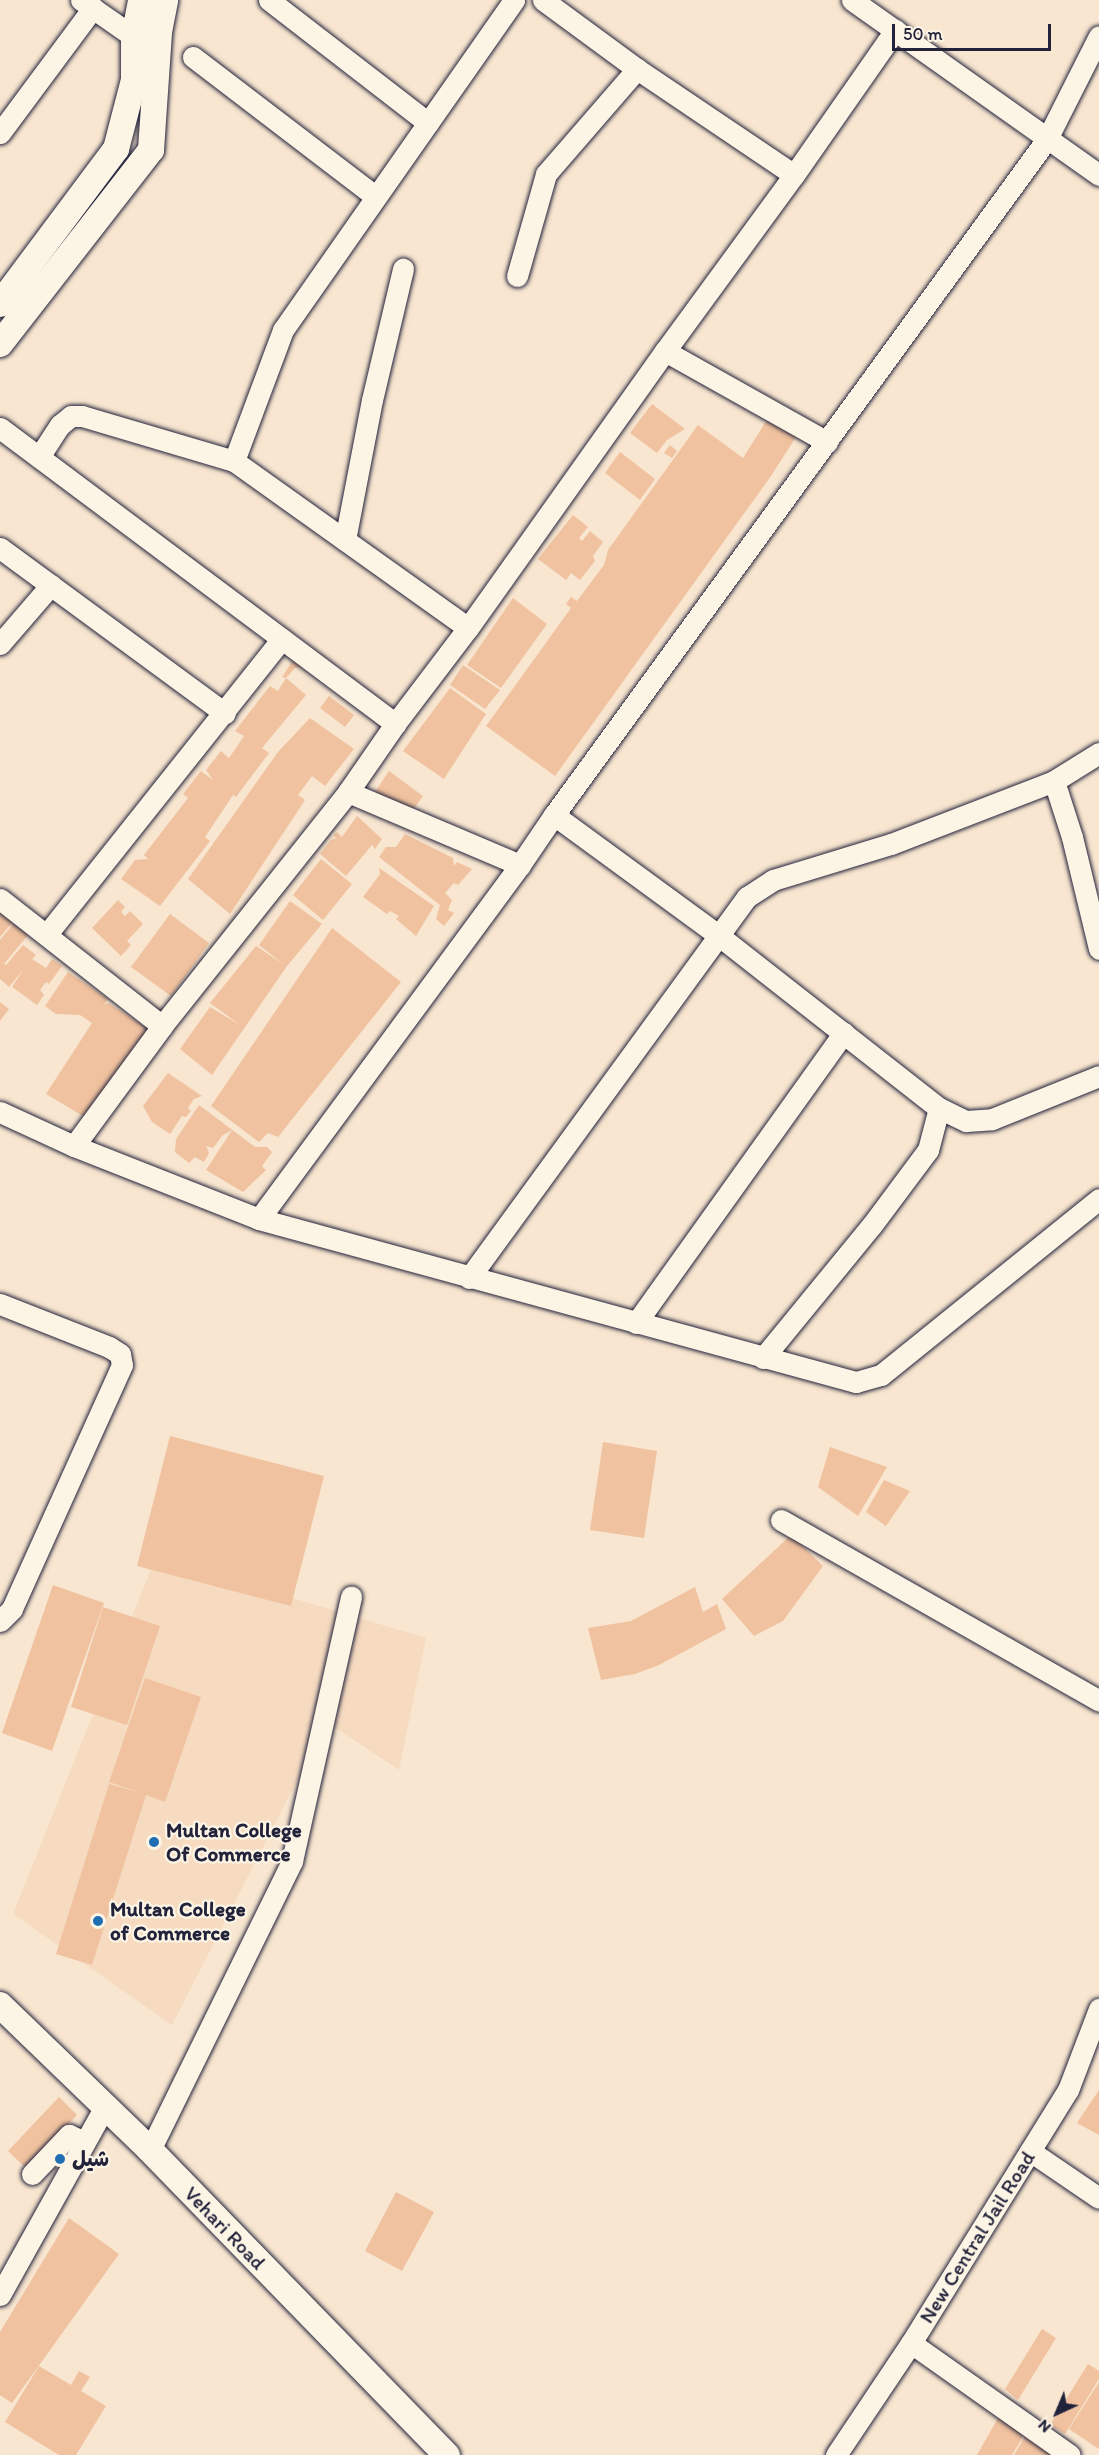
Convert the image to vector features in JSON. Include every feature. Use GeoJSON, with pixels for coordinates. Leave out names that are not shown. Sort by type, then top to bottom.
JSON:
{"type":"FeatureCollection","features":[{"type":"Feature","properties":{"kind":"main road"},"geometry":{"type":"LineString","coordinates":[[0,304],[116,149],[134,80],[134,37],[141,0]]}},
{"type":"Feature","properties":{"kind":"main road"},"geometry":{"type":"LineString","coordinates":[[0,344],[151,150],[159,32],[165,0]]}},
{"type":"Feature","properties":{"kind":"main road","name":"Vehari Road"},"geometry":{"type":"LineString","coordinates":[[0,2005],[150,2150],[447,2455]]}},
{"type":"Feature","properties":{"kind":"street"},"geometry":{"type":"LineString","coordinates":[[268,0],[428,123]]}},
{"type":"Feature","properties":{"kind":"street"},"geometry":{"type":"LineString","coordinates":[[234,461],[283,330],[514,0]]}},
{"type":"Feature","properties":{"kind":"street"},"geometry":{"type":"LineString","coordinates":[[543,0],[637,69],[794,175]]}},
{"type":"Feature","properties":{"kind":"street"},"geometry":{"type":"LineString","coordinates":[[852,0],[1099,175]]}},
{"type":"Feature","properties":{"kind":"street"},"geometry":{"type":"LineString","coordinates":[[0,133],[87,4],[134,37]]}},
{"type":"Feature","properties":{"kind":"street"},"geometry":{"type":"LineString","coordinates":[[74,1146],[162,1026],[348,792],[794,175],[895,30]]}},
{"type":"Feature","properties":{"kind":"street"},"geometry":{"type":"LineString","coordinates":[[258,1219],[520,865],[554,815],[1047,139],[1099,36]]}},
{"type":"Feature","properties":{"kind":"street"},"geometry":{"type":"LineString","coordinates":[[193,57],[376,197]]}},
{"type":"Feature","properties":{"kind":"street"},"geometry":{"type":"LineString","coordinates":[[517,276],[546,174],[637,69]]}},
{"type":"Feature","properties":{"kind":"street"},"geometry":{"type":"LineString","coordinates":[[345,540],[372,400],[404,269]]}},
{"type":"Feature","properties":{"kind":"street"},"geometry":{"type":"LineString","coordinates":[[665,351],[827,442]]}},
{"type":"Feature","properties":{"kind":"street"},"geometry":{"type":"LineString","coordinates":[[39,457],[60,425],[71,416],[82,416],[234,461],[468,628]]}},
{"type":"Feature","properties":{"kind":"street"},"geometry":{"type":"LineString","coordinates":[[0,428],[395,724]]}},
{"type":"Feature","properties":{"kind":"street"},"geometry":{"type":"LineString","coordinates":[[0,548],[225,713]]}},
{"type":"Feature","properties":{"kind":"street"},"geometry":{"type":"LineString","coordinates":[[0,644],[51,585]]}},
{"type":"Feature","properties":{"kind":"street"},"geometry":{"type":"LineString","coordinates":[[47,934],[282,639]]}},
{"type":"Feature","properties":{"kind":"street"},"geometry":{"type":"LineString","coordinates":[[469,1278],[747,897],[773,880],[891,844],[1054,781],[1099,753]]}},
{"type":"Feature","properties":{"kind":"street"},"geometry":{"type":"LineString","coordinates":[[1054,781],[1072,837],[1099,949]]}},
{"type":"Feature","properties":{"kind":"street"},"geometry":{"type":"LineString","coordinates":[[348,792],[520,865]]}},
{"type":"Feature","properties":{"kind":"street"},"geometry":{"type":"LineString","coordinates":[[554,815],[718,935],[939,1108],[966,1121],[992,1119],[1099,1076]]}},
{"type":"Feature","properties":{"kind":"street"},"geometry":{"type":"LineString","coordinates":[[0,899],[162,1026]]}},
{"type":"Feature","properties":{"kind":"street"},"geometry":{"type":"LineString","coordinates":[[636,1323],[844,1033]]}},
{"type":"Feature","properties":{"kind":"street"},"geometry":{"type":"LineString","coordinates":[[763,1358],[872,1225],[928,1150],[939,1108]]}},
{"type":"Feature","properties":{"kind":"street"},"geometry":{"type":"LineString","coordinates":[[0,1112],[74,1146],[258,1219],[856,1382],[881,1375],[1099,1199]]}},
{"type":"Feature","properties":{"kind":"street"},"geometry":{"type":"LineString","coordinates":[[0,1304],[109,1347],[120,1354],[122,1365],[12,1609],[0,1621]]}},
{"type":"Feature","properties":{"kind":"street"},"geometry":{"type":"LineString","coordinates":[[781,1520],[1099,1701]]}},
{"type":"Feature","properties":{"kind":"street"},"geometry":{"type":"LineString","coordinates":[[150,2150],[292,1861],[351,1596]]}},
{"type":"Feature","properties":{"kind":"street","name":"New Central Jail Road"},"geometry":{"type":"LineString","coordinates":[[836,2455],[911,2343],[1068,2090],[1099,2009]]}},
{"type":"Feature","properties":{"kind":"street"},"geometry":{"type":"LineString","coordinates":[[0,2295],[105,2106]]}},
{"type":"Feature","properties":{"kind":"street"},"geometry":{"type":"LineString","coordinates":[[32,2174],[69,2136],[85,2142]]}},
{"type":"Feature","properties":{"kind":"street"},"geometry":{"type":"LineString","coordinates":[[1030,2151],[1099,2198]]}},
{"type":"Feature","properties":{"kind":"street"},"geometry":{"type":"LineString","coordinates":[[911,2343],[1071,2455]]}},
{"type":"Feature","properties":{"kind":"shaded area","name":"Multan College Of Commerce"},"geometry":{"type":"Polygon","coordinates":[[[156,1557],[426,1638],[399,1770],[327,1722],[172,2025],[13,1914],[156,1557]]]}},
{"type":"Feature","properties":{"kind":"building"},"geometry":{"type":"Polygon","coordinates":[[[652,404],[685,429],[667,440],[657,453],[630,433],[652,404]]]}},
{"type":"Feature","properties":{"kind":"building"},"geometry":{"type":"Polygon","coordinates":[[[768,418],[796,437],[771,476],[555,776],[486,726],[571,608],[566,604],[571,597],[577,601],[604,565],[608,550],[698,425],[743,458],[768,418]]]}},
{"type":"Feature","properties":{"kind":"building"},"geometry":{"type":"Polygon","coordinates":[[[670,445],[677,451],[672,458],[664,453],[670,445]]]}},
{"type":"Feature","properties":{"kind":"building"},"geometry":{"type":"Polygon","coordinates":[[[620,452],[655,479],[640,500],[605,473],[620,452]]]}},
{"type":"Feature","properties":{"kind":"building"},"geometry":{"type":"Polygon","coordinates":[[[573,515],[588,527],[579,538],[582,541],[590,531],[603,542],[593,556],[595,561],[580,580],[571,573],[566,580],[538,559],[573,515]]]}},
{"type":"Feature","properties":{"kind":"building"},"geometry":{"type":"Polygon","coordinates":[[[513,598],[547,624],[501,688],[467,665],[513,598]]]}},
{"type":"Feature","properties":{"kind":"building"},"geometry":{"type":"Polygon","coordinates":[[[293,660],[303,667],[295,668],[286,678],[282,677],[293,660]]]}},
{"type":"Feature","properties":{"kind":"building"},"geometry":{"type":"Polygon","coordinates":[[[463,665],[500,690],[485,709],[450,685],[463,665]]]}},
{"type":"Feature","properties":{"kind":"building"},"geometry":{"type":"Polygon","coordinates":[[[286,678],[306,695],[262,748],[269,753],[236,797],[233,795],[205,837],[210,841],[160,906],[121,879],[135,860],[148,859],[144,855],[188,798],[183,794],[201,771],[213,780],[206,770],[221,751],[229,758],[244,736],[235,731],[270,686],[278,691],[286,678]]]}},
{"type":"Feature","properties":{"kind":"building"},"geometry":{"type":"Polygon","coordinates":[[[450,688],[486,714],[444,779],[403,751],[450,688]]]}},
{"type":"Feature","properties":{"kind":"building"},"geometry":{"type":"Polygon","coordinates":[[[329,696],[354,715],[345,727],[320,708],[329,696]]]}},
{"type":"Feature","properties":{"kind":"building"},"geometry":{"type":"Polygon","coordinates":[[[310,718],[354,749],[325,786],[312,776],[298,795],[305,800],[230,914],[188,879],[278,752],[310,718]]]}},
{"type":"Feature","properties":{"kind":"building"},"geometry":{"type":"Polygon","coordinates":[[[389,771],[423,796],[408,817],[371,798],[389,771]]]}},
{"type":"Feature","properties":{"kind":"building"},"geometry":{"type":"Polygon","coordinates":[[[357,816],[382,839],[375,849],[372,845],[346,876],[320,854],[331,840],[337,838],[333,836],[337,832],[342,837],[357,816]]]}},
{"type":"Feature","properties":{"kind":"building"},"geometry":{"type":"Polygon","coordinates":[[[405,834],[453,858],[454,866],[457,862],[472,869],[458,885],[454,883],[445,893],[452,900],[448,910],[454,913],[444,926],[436,919],[440,905],[379,857],[386,847],[396,847],[405,834]]]}},
{"type":"Feature","properties":{"kind":"building"},"geometry":{"type":"Polygon","coordinates":[[[321,859],[352,884],[323,920],[293,895],[321,859]]]}},
{"type":"Feature","properties":{"kind":"building"},"geometry":{"type":"Polygon","coordinates":[[[379,868],[434,906],[416,936],[396,919],[399,916],[390,911],[387,914],[363,897],[380,874],[379,868]]]}},
{"type":"Feature","properties":{"kind":"building"},"geometry":{"type":"Polygon","coordinates":[[[118,900],[125,907],[121,912],[125,916],[130,911],[143,924],[127,941],[131,945],[121,956],[92,928],[118,900]]]}},
{"type":"Feature","properties":{"kind":"building"},"geometry":{"type":"Polygon","coordinates":[[[290,901],[322,924],[287,966],[212,1075],[180,1049],[210,1007],[240,1025],[210,1003],[256,946],[283,964],[259,945],[290,901]]]}},
{"type":"Feature","properties":{"kind":"building"},"geometry":{"type":"Polygon","coordinates":[[[0,913],[13,922],[0,937],[0,913]]]}},
{"type":"Feature","properties":{"kind":"building"},"geometry":{"type":"Polygon","coordinates":[[[170,914],[209,943],[171,996],[131,967],[170,914]]]}},
{"type":"Feature","properties":{"kind":"building"},"geometry":{"type":"Polygon","coordinates":[[[14,923],[28,935],[4,964],[6,965],[23,945],[36,955],[32,959],[46,968],[52,959],[62,966],[49,984],[46,982],[40,990],[44,995],[37,1005],[12,987],[23,970],[9,987],[0,979],[0,940],[14,923]]]}},
{"type":"Feature","properties":{"kind":"building"},"geometry":{"type":"Polygon","coordinates":[[[332,928],[401,982],[278,1137],[268,1133],[259,1142],[211,1106],[332,928]]]}},
{"type":"Feature","properties":{"kind":"building"},"geometry":{"type":"Polygon","coordinates":[[[68,972],[108,999],[104,1005],[108,1003],[152,1031],[91,1121],[46,1094],[92,1023],[80,1015],[56,1014],[45,1006],[68,972]]]}},
{"type":"Feature","properties":{"kind":"building"},"geometry":{"type":"Polygon","coordinates":[[[0,1002],[9,1009],[0,1021],[0,1002]]]}},
{"type":"Feature","properties":{"kind":"building"},"geometry":{"type":"Polygon","coordinates":[[[168,1073],[202,1096],[194,1099],[188,1108],[191,1111],[186,1117],[182,1116],[170,1134],[152,1122],[143,1106],[168,1073]]]}},
{"type":"Feature","properties":{"kind":"building"},"geometry":{"type":"Polygon","coordinates":[[[199,1105],[255,1147],[267,1147],[272,1152],[262,1166],[266,1170],[243,1192],[206,1170],[232,1130],[222,1136],[213,1148],[206,1146],[209,1153],[204,1162],[195,1157],[189,1163],[175,1152],[176,1139],[199,1105]]]}},
{"type":"Feature","properties":{"kind":"building"},"geometry":{"type":"Polygon","coordinates":[[[170,1436],[324,1476],[291,1606],[137,1566],[170,1436]]]}},
{"type":"Feature","properties":{"kind":"building"},"geometry":{"type":"Polygon","coordinates":[[[603,1442],[657,1451],[644,1538],[590,1530],[603,1442]]]}},
{"type":"Feature","properties":{"kind":"building"},"geometry":{"type":"Polygon","coordinates":[[[830,1447],[887,1467],[858,1516],[818,1487],[830,1447]]]}},
{"type":"Feature","properties":{"kind":"building"},"geometry":{"type":"Polygon","coordinates":[[[884,1480],[910,1491],[886,1526],[866,1512],[884,1480]]]}},
{"type":"Feature","properties":{"kind":"building"},"geometry":{"type":"Polygon","coordinates":[[[791,1535],[823,1566],[783,1621],[754,1636],[722,1599],[791,1535]]]}},
{"type":"Feature","properties":{"kind":"building"},"geometry":{"type":"Polygon","coordinates":[[[53,1585],[104,1603],[52,1751],[2,1733],[53,1585]]]}},
{"type":"Feature","properties":{"kind":"building"},"geometry":{"type":"Polygon","coordinates":[[[695,1587],[703,1612],[717,1604],[726,1629],[659,1665],[635,1674],[601,1680],[588,1628],[631,1621],[695,1587]]]}},
{"type":"Feature","properties":{"kind":"building"},"geometry":{"type":"Polygon","coordinates":[[[103,1607],[160,1626],[127,1725],[71,1707],[103,1607]]]}},
{"type":"Feature","properties":{"kind":"building"},"geometry":{"type":"Polygon","coordinates":[[[145,1678],[201,1697],[165,1802],[146,1795],[92,1965],[56,1954],[109,1784],[141,1793],[109,1782],[145,1678]]]}},
{"type":"Feature","properties":{"kind":"building"},"geometry":{"type":"Polygon","coordinates":[[[1099,2090],[1099,2135],[1077,2123],[1099,2090]]]}},
{"type":"Feature","properties":{"kind":"building"},"geometry":{"type":"Polygon","coordinates":[[[59,2097],[77,2115],[27,2169],[8,2151],[59,2097]]]}},
{"type":"Feature","properties":{"kind":"building"},"geometry":{"type":"Polygon","coordinates":[[[396,2192],[434,2212],[402,2271],[365,2251],[396,2192]]]}},
{"type":"Feature","properties":{"kind":"building"},"geometry":{"type":"Polygon","coordinates":[[[69,2218],[119,2254],[12,2403],[0,2395],[0,2332],[69,2218]]]}},
{"type":"Feature","properties":{"kind":"building"},"geometry":{"type":"Polygon","coordinates":[[[1042,2329],[1056,2338],[1018,2400],[1005,2389],[1042,2329]]]}},
{"type":"Feature","properties":{"kind":"building"},"geometry":{"type":"Polygon","coordinates":[[[1088,2364],[1099,2371],[1099,2379],[1065,2434],[1050,2425],[1088,2364]]]}},
{"type":"Feature","properties":{"kind":"building"},"geometry":{"type":"Polygon","coordinates":[[[39,2366],[71,2385],[79,2371],[90,2377],[81,2391],[106,2406],[76,2455],[59,2455],[5,2422],[39,2366]]]}},
{"type":"Feature","properties":{"kind":"building"},"geometry":{"type":"Polygon","coordinates":[[[1099,2382],[1099,2449],[1069,2429],[1099,2382]]]}},
{"type":"Feature","properties":{"kind":"building"},"geometry":{"type":"Polygon","coordinates":[[[1002,2411],[1027,2430],[1012,2455],[977,2455],[1002,2411]]]}},
{"type":"Feature","properties":{"kind":"building"},"geometry":{"type":"Polygon","coordinates":[[[1029,2429],[1056,2455],[1014,2455],[1029,2429]]]}},
{"type":"Feature","properties":{"kind":"place","name":"Multan College Of Commerce"},"geometry":{"type":"Point","coordinates":[154,1842]}},
{"type":"Feature","properties":{"kind":"place","name":"Multan College of Commerce"},"geometry":{"type":"Point","coordinates":[98,1921]}},
{"type":"Feature","properties":{"kind":"place","name":"شیل"},"geometry":{"type":"Point","coordinates":[60,2159]}}]}
